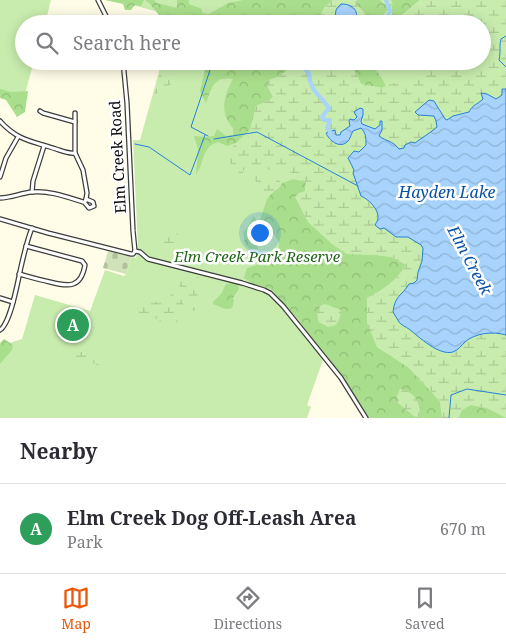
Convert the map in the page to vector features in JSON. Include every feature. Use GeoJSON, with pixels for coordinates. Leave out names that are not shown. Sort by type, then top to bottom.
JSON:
{"type":"FeatureCollection","features":[{"type":"Feature","properties":{"kind":"street"},"geometry":{"type":"LineString","coordinates":[[98,0],[106,15]]}},
{"type":"Feature","properties":{"kind":"street","name":"Elm Creek Road"},"geometry":{"type":"LineString","coordinates":[[124,70],[135,251]]}},
{"type":"Feature","properties":{"kind":"street"},"geometry":{"type":"LineString","coordinates":[[40,111],[75,122]]}},
{"type":"Feature","properties":{"kind":"street"},"geometry":{"type":"LineString","coordinates":[[0,198],[42,192],[85,201],[87,193],[83,170],[75,153],[75,113]]}},
{"type":"Feature","properties":{"kind":"street"},"geometry":{"type":"LineString","coordinates":[[0,121],[18,136],[29,142],[67,153],[75,153]]}},
{"type":"Feature","properties":{"kind":"street"},"geometry":{"type":"LineString","coordinates":[[0,177],[4,163],[18,136]]}},
{"type":"Feature","properties":{"kind":"street"},"geometry":{"type":"LineString","coordinates":[[32,192],[33,181],[44,146]]}},
{"type":"Feature","properties":{"kind":"street"},"geometry":{"type":"LineString","coordinates":[[0,219],[83,243],[131,254],[135,251],[140,252],[148,259],[268,291],[283,306],[337,372],[366,418]]}},
{"type":"Feature","properties":{"kind":"street"},"geometry":{"type":"LineString","coordinates":[[0,330],[5,325],[13,302],[32,228]]}},
{"type":"Feature","properties":{"kind":"street"},"geometry":{"type":"LineString","coordinates":[[19,274],[70,286],[77,283],[84,270],[85,265],[82,261],[26,246]]}},
{"type":"Feature","properties":{"kind":"street"},"geometry":{"type":"LineString","coordinates":[[0,298],[13,302]]}},
{"type":"Feature","properties":{"kind":"green space"},"geometry":{"type":"Polygon","coordinates":[[[0,0],[51,0],[47,15],[15,15],[15,70],[32,70],[23,101],[0,96],[0,0]]]}},
{"type":"Feature","properties":{"kind":"green space"},"geometry":{"type":"Polygon","coordinates":[[[105,0],[144,0],[141,6],[135,5],[131,10],[125,10],[123,4],[105,0]]]}},
{"type":"Feature","properties":{"kind":"green space","name":"Elm Creek Park Reserve"},"geometry":{"type":"Polygon","coordinates":[[[113,0],[506,0],[506,418],[364,418],[324,357],[307,405],[311,407],[307,418],[0,418],[0,346],[22,339],[35,295],[90,311],[105,270],[124,276],[131,257],[136,258],[138,248],[133,140],[140,140],[159,70],[491,70],[491,15],[170,15],[113,0]]]}},
{"type":"Feature","properties":{"kind":"green space"},"geometry":{"type":"Polygon","coordinates":[[[145,0],[154,0],[157,3],[177,8],[177,0],[189,0],[189,4],[202,9],[202,13],[209,14],[228,3],[244,0],[333,0],[324,8],[320,15],[158,15],[145,0]]]}},
{"type":"Feature","properties":{"kind":"green space"},"geometry":{"type":"Polygon","coordinates":[[[333,0],[357,0],[357,5],[366,15],[320,15],[324,8],[333,0]]]}},
{"type":"Feature","properties":{"kind":"green space"},"geometry":{"type":"Polygon","coordinates":[[[357,0],[380,0],[384,4],[393,4],[391,0],[420,0],[402,15],[391,15],[392,5],[383,15],[366,15],[357,5],[357,0]]]}},
{"type":"Feature","properties":{"kind":"green space"},"geometry":{"type":"Polygon","coordinates":[[[420,0],[456,0],[465,3],[481,0],[506,0],[506,417],[487,408],[471,405],[462,410],[458,418],[442,418],[440,401],[408,367],[377,347],[367,323],[367,298],[389,284],[406,265],[392,257],[347,254],[332,244],[308,222],[295,197],[305,191],[306,182],[294,179],[288,168],[271,170],[249,164],[244,169],[240,182],[232,168],[227,152],[236,144],[247,143],[256,106],[273,97],[268,87],[268,80],[286,70],[354,70],[361,84],[382,88],[389,84],[419,79],[412,70],[491,70],[491,15],[403,15],[420,0]]]}},
{"type":"Feature","properties":{"kind":"green space"},"geometry":{"type":"Polygon","coordinates":[[[161,70],[170,70],[178,79],[175,83],[156,94],[154,93],[161,70]]]}},
{"type":"Feature","properties":{"kind":"green space"},"geometry":{"type":"Polygon","coordinates":[[[205,70],[287,70],[268,87],[273,97],[256,106],[250,130],[236,143],[227,146],[218,142],[211,145],[205,152],[196,174],[198,149],[194,136],[214,136],[217,129],[226,136],[233,135],[233,128],[226,116],[224,104],[227,91],[233,79],[217,81],[206,103],[200,91],[205,70]]]}},
{"type":"Feature","properties":{"kind":"green space"},"geometry":{"type":"Polygon","coordinates":[[[354,70],[376,70],[386,86],[382,88],[361,84],[354,70]]]}},
{"type":"Feature","properties":{"kind":"green space"},"geometry":{"type":"Polygon","coordinates":[[[0,89],[11,92],[28,91],[25,112],[17,117],[6,100],[0,98],[0,89]]]}},
{"type":"Feature","properties":{"kind":"green space"},"geometry":{"type":"Polygon","coordinates":[[[254,172],[269,175],[282,183],[267,199],[261,187],[253,178],[254,172]]]}},
{"type":"Feature","properties":{"kind":"green space"},"geometry":{"type":"Polygon","coordinates":[[[294,179],[306,182],[305,191],[347,254],[392,257],[406,265],[389,284],[367,298],[377,347],[408,367],[427,387],[440,402],[442,418],[370,418],[345,379],[300,321],[271,289],[253,284],[244,278],[247,268],[257,265],[269,266],[278,258],[279,242],[272,232],[263,231],[260,220],[271,193],[279,188],[282,183],[294,179]]]}},
{"type":"Feature","properties":{"kind":"green space"},"geometry":{"type":"Polygon","coordinates":[[[254,216],[258,224],[258,250],[250,250],[245,244],[243,232],[254,216]]]}},
{"type":"Feature","properties":{"kind":"green space"},"geometry":{"type":"Polygon","coordinates":[[[177,233],[179,236],[179,246],[170,247],[162,243],[166,236],[177,233]]]}},
{"type":"Feature","properties":{"kind":"green space"},"geometry":{"type":"Polygon","coordinates":[[[108,251],[131,257],[126,274],[103,268],[108,251]]]}},
{"type":"Feature","properties":{"kind":"green space"},"geometry":{"type":"Polygon","coordinates":[[[180,273],[181,281],[190,287],[197,277],[200,278],[200,282],[194,288],[201,300],[194,311],[190,310],[187,294],[179,284],[178,275],[180,273]]]}},
{"type":"Feature","properties":{"kind":"green space"},"geometry":{"type":"Polygon","coordinates":[[[226,284],[238,284],[239,289],[233,298],[232,308],[225,309],[213,304],[226,284]]]}},
{"type":"Feature","properties":{"kind":"green space"},"geometry":{"type":"Polygon","coordinates":[[[172,294],[180,297],[188,314],[178,317],[177,326],[133,311],[143,300],[162,301],[172,294]]]}},
{"type":"Feature","properties":{"kind":"green space"},"geometry":{"type":"Polygon","coordinates":[[[325,304],[341,310],[336,325],[328,327],[319,322],[317,315],[320,306],[325,304]]]}},
{"type":"Feature","properties":{"kind":"green space"},"geometry":{"type":"Polygon","coordinates":[[[4,339],[13,345],[12,350],[0,364],[0,343],[4,339]]]}},
{"type":"Feature","properties":{"kind":"green space"},"geometry":{"type":"Polygon","coordinates":[[[75,352],[91,354],[103,361],[104,364],[99,366],[89,361],[83,364],[73,357],[72,355],[75,352]]]}},
{"type":"Feature","properties":{"kind":"green space"},"geometry":{"type":"Polygon","coordinates":[[[400,389],[409,392],[416,399],[420,412],[419,417],[416,418],[398,403],[397,396],[400,389]]]}},
{"type":"Feature","properties":{"kind":"green space"},"geometry":{"type":"Polygon","coordinates":[[[470,405],[487,408],[506,418],[458,418],[462,410],[470,405]]]}},
{"type":"Feature","properties":{"kind":"water"},"geometry":{"type":"Polygon","coordinates":[[[341,4],[349,5],[357,15],[336,15],[341,4]]]}},
{"type":"Feature","properties":{"kind":"water","name":"Hayden Lake"},"geometry":{"type":"Polygon","coordinates":[[[502,89],[506,89],[506,335],[490,333],[479,335],[469,339],[453,352],[442,351],[429,345],[401,324],[393,312],[395,302],[399,296],[409,284],[417,280],[423,248],[408,237],[396,237],[384,228],[380,229],[375,225],[378,219],[377,211],[367,199],[361,196],[353,173],[354,170],[348,158],[354,151],[359,152],[366,145],[364,132],[361,128],[353,131],[348,141],[341,145],[332,141],[326,133],[335,130],[336,135],[340,135],[341,132],[350,126],[350,119],[354,120],[357,117],[354,112],[360,108],[363,109],[362,124],[375,129],[380,125],[380,121],[382,121],[382,130],[379,136],[399,149],[404,148],[405,145],[411,142],[415,143],[437,127],[434,116],[418,115],[415,112],[429,100],[434,101],[447,120],[453,116],[469,112],[483,99],[481,93],[496,99],[502,95],[502,89]]]}},
{"type":"Feature","properties":{"kind":"waterway","name":"Elm Creek"},"geometry":{"type":"LineString","coordinates":[[386,0],[390,11],[388,15]]}},
{"type":"Feature","properties":{"kind":"waterway"},"geometry":{"type":"LineString","coordinates":[[506,36],[501,39],[499,60],[506,67]]}},
{"type":"Feature","properties":{"kind":"waterway"},"geometry":{"type":"LineString","coordinates":[[208,136],[191,127],[210,70]]}},
{"type":"Feature","properties":{"kind":"waterway","name":"Elm Creek"},"geometry":{"type":"LineString","coordinates":[[306,70],[313,89],[329,108],[322,117],[324,120],[330,120],[327,128],[332,135]]}},
{"type":"Feature","properties":{"kind":"waterway"},"geometry":{"type":"LineString","coordinates":[[214,139],[257,132],[358,186]]}},
{"type":"Feature","properties":{"kind":"waterway"},"geometry":{"type":"LineString","coordinates":[[135,144],[149,147],[190,175],[205,135]]}},
{"type":"Feature","properties":{"kind":"waterway"},"geometry":{"type":"LineString","coordinates":[[449,418],[451,395],[467,389],[506,395]]}},
{"type":"Feature","properties":{"kind":"place","name":"Elm Creek Dog Off-Leash Area"},"geometry":{"type":"Point","coordinates":[73,325]}}]}
